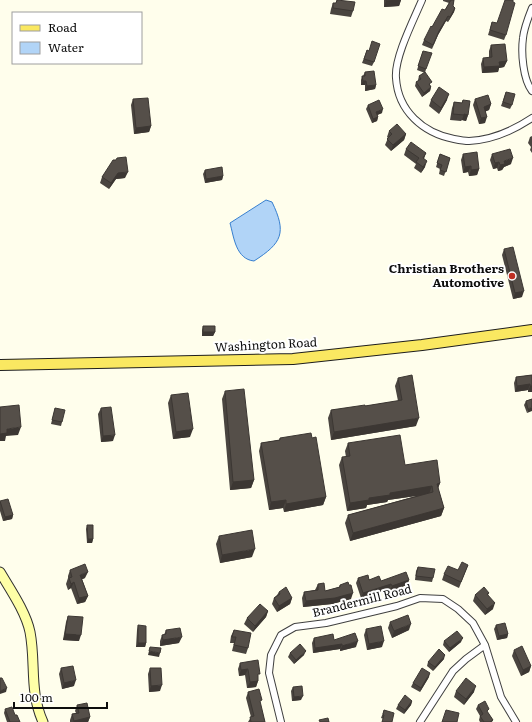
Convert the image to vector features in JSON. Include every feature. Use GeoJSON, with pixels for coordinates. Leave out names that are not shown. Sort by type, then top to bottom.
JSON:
{"type":"FeatureCollection","features":[{"type":"Feature","properties":{"kind":"main road","name":"Washington Road"},"geometry":{"type":"LineString","coordinates":[[0,365],[293,359],[422,345],[532,330]]}},
{"type":"Feature","properties":{"kind":"street"},"geometry":{"type":"LineString","coordinates":[[422,0],[399,55],[395,76],[399,96],[406,110],[416,121],[439,135],[468,141],[484,139],[506,132],[532,118]]}},
{"type":"Feature","properties":{"kind":"street"},"geometry":{"type":"LineString","coordinates":[[532,8],[522,39],[525,74],[532,91]]}},
{"type":"Feature","properties":{"kind":"street"},"geometry":{"type":"LineString","coordinates":[[1,576],[24,616],[30,631],[34,697],[43,722]]}},
{"type":"Feature","properties":{"kind":"street","name":"Brandermill Road"},"geometry":{"type":"LineString","coordinates":[[281,722],[269,673],[271,655],[281,635],[295,627],[326,623],[397,606],[420,598],[443,599],[458,609],[473,624],[485,646],[501,696],[516,722]]}},
{"type":"Feature","properties":{"kind":"street"},"geometry":{"type":"LineString","coordinates":[[420,722],[453,670],[466,658],[485,646]]}},
{"type":"Feature","properties":{"kind":"water"},"geometry":{"type":"Polygon","coordinates":[[[266,200],[272,202],[277,213],[280,230],[279,236],[271,249],[254,261],[243,256],[240,252],[237,247],[230,223],[266,200]]]}},
{"type":"Feature","properties":{"kind":"building"},"geometry":{"type":"Polygon","coordinates":[[[337,0],[355,2],[353,11],[333,8],[333,3],[336,3],[337,0]]]}},
{"type":"Feature","properties":{"kind":"building"},"geometry":{"type":"Polygon","coordinates":[[[451,0],[454,0],[453,6],[455,8],[439,31],[433,45],[424,40],[442,9],[445,10],[451,0]]]}},
{"type":"Feature","properties":{"kind":"building"},"geometry":{"type":"Polygon","coordinates":[[[505,0],[513,0],[515,3],[506,35],[490,30],[492,22],[497,23],[505,0]]]}},
{"type":"Feature","properties":{"kind":"building"},"geometry":{"type":"Polygon","coordinates":[[[372,41],[380,44],[374,62],[364,59],[367,50],[369,51],[372,41]]]}},
{"type":"Feature","properties":{"kind":"building"},"geometry":{"type":"Polygon","coordinates":[[[505,44],[507,61],[499,62],[500,66],[484,67],[483,58],[492,57],[491,45],[505,44]]]}},
{"type":"Feature","properties":{"kind":"building"},"geometry":{"type":"Polygon","coordinates":[[[423,51],[432,53],[426,69],[418,66],[423,51]]]}},
{"type":"Feature","properties":{"kind":"building"},"geometry":{"type":"Polygon","coordinates":[[[374,71],[376,85],[367,86],[366,81],[363,81],[362,76],[365,76],[365,72],[374,71]]]}},
{"type":"Feature","properties":{"kind":"building"},"geometry":{"type":"Polygon","coordinates":[[[425,72],[432,82],[429,84],[431,87],[424,93],[416,82],[421,79],[419,76],[425,72]]]}},
{"type":"Feature","properties":{"kind":"building"},"geometry":{"type":"Polygon","coordinates":[[[439,87],[449,94],[441,108],[431,100],[439,87]]]}},
{"type":"Feature","properties":{"kind":"building"},"geometry":{"type":"Polygon","coordinates":[[[506,92],[515,94],[512,105],[503,102],[506,92]]]}},
{"type":"Feature","properties":{"kind":"building"},"geometry":{"type":"Polygon","coordinates":[[[488,95],[491,104],[484,107],[487,117],[481,118],[475,99],[488,95]]]}},
{"type":"Feature","properties":{"kind":"building"},"geometry":{"type":"Polygon","coordinates":[[[148,98],[151,126],[136,128],[133,99],[148,98]]]}},
{"type":"Feature","properties":{"kind":"building"},"geometry":{"type":"Polygon","coordinates":[[[379,100],[383,109],[376,112],[378,117],[373,119],[368,105],[379,100]]]}},
{"type":"Feature","properties":{"kind":"building"},"geometry":{"type":"Polygon","coordinates":[[[463,100],[470,101],[468,115],[453,114],[454,102],[462,103],[463,100]]]}},
{"type":"Feature","properties":{"kind":"building"},"geometry":{"type":"Polygon","coordinates":[[[397,124],[406,134],[393,145],[387,139],[392,134],[389,131],[397,124]]]}},
{"type":"Feature","properties":{"kind":"building"},"geometry":{"type":"Polygon","coordinates":[[[411,142],[426,153],[423,158],[427,161],[423,167],[416,162],[419,158],[406,149],[411,142]]]}},
{"type":"Feature","properties":{"kind":"building"},"geometry":{"type":"Polygon","coordinates":[[[510,149],[513,158],[504,161],[505,164],[500,165],[499,162],[495,163],[492,154],[510,149]]]}},
{"type":"Feature","properties":{"kind":"building"},"geometry":{"type":"Polygon","coordinates":[[[477,152],[479,169],[471,170],[471,166],[465,167],[463,154],[477,152]]]}},
{"type":"Feature","properties":{"kind":"building"},"geometry":{"type":"Polygon","coordinates":[[[440,154],[450,158],[446,172],[440,170],[442,165],[437,163],[440,154]]]}},
{"type":"Feature","properties":{"kind":"building"},"geometry":{"type":"Polygon","coordinates":[[[126,157],[128,172],[118,173],[111,183],[102,177],[113,160],[126,157]]]}},
{"type":"Feature","properties":{"kind":"building"},"geometry":{"type":"Polygon","coordinates":[[[222,167],[223,176],[206,179],[205,170],[222,167]]]}},
{"type":"Feature","properties":{"kind":"building"},"geometry":{"type":"Polygon","coordinates":[[[513,247],[524,291],[515,293],[504,249],[513,247]]]}},
{"type":"Feature","properties":{"kind":"building"},"geometry":{"type":"Polygon","coordinates":[[[203,326],[215,326],[215,332],[203,332],[203,326]]]}},
{"type":"Feature","properties":{"kind":"building"},"geometry":{"type":"Polygon","coordinates":[[[412,375],[419,418],[334,432],[331,410],[402,400],[398,378],[412,375]]]}},
{"type":"Feature","properties":{"kind":"building"},"geometry":{"type":"Polygon","coordinates":[[[532,375],[532,386],[530,386],[530,384],[517,386],[516,377],[532,375]]]}},
{"type":"Feature","properties":{"kind":"building"},"geometry":{"type":"Polygon","coordinates":[[[244,389],[254,480],[233,482],[225,391],[244,389]]]}},
{"type":"Feature","properties":{"kind":"building"},"geometry":{"type":"Polygon","coordinates":[[[188,393],[193,429],[176,432],[171,395],[188,393]]]}},
{"type":"Feature","properties":{"kind":"building"},"geometry":{"type":"Polygon","coordinates":[[[532,399],[532,407],[528,409],[526,401],[532,399]]]}},
{"type":"Feature","properties":{"kind":"building"},"geometry":{"type":"Polygon","coordinates":[[[19,405],[21,427],[7,429],[7,433],[0,434],[0,407],[19,405]]]}},
{"type":"Feature","properties":{"kind":"building"},"geometry":{"type":"Polygon","coordinates":[[[111,407],[115,435],[103,436],[101,408],[111,407]]]}},
{"type":"Feature","properties":{"kind":"building"},"geometry":{"type":"Polygon","coordinates":[[[55,408],[65,410],[62,422],[52,420],[55,408]]]}},
{"type":"Feature","properties":{"kind":"building"},"geometry":{"type":"Polygon","coordinates":[[[311,433],[312,438],[316,437],[326,497],[286,504],[286,500],[271,502],[261,443],[311,433]]]}},
{"type":"Feature","properties":{"kind":"building"},"geometry":{"type":"Polygon","coordinates":[[[400,435],[405,465],[437,460],[440,483],[437,484],[444,508],[353,533],[348,515],[433,492],[432,486],[390,493],[390,495],[350,503],[342,457],[350,456],[348,443],[400,435]]]}},
{"type":"Feature","properties":{"kind":"building"},"geometry":{"type":"Polygon","coordinates":[[[8,499],[13,515],[5,517],[0,501],[8,499]]]}},
{"type":"Feature","properties":{"kind":"building"},"geometry":{"type":"Polygon","coordinates":[[[87,525],[93,525],[93,539],[88,539],[87,525]]]}},
{"type":"Feature","properties":{"kind":"building"},"geometry":{"type":"Polygon","coordinates":[[[252,530],[255,549],[222,555],[219,536],[252,530]]]}},
{"type":"Feature","properties":{"kind":"building"},"geometry":{"type":"Polygon","coordinates":[[[462,562],[468,565],[461,582],[444,574],[448,566],[458,570],[462,562]]]}},
{"type":"Feature","properties":{"kind":"building"},"geometry":{"type":"Polygon","coordinates":[[[85,564],[88,572],[80,575],[88,596],[79,598],[74,582],[71,584],[69,578],[72,577],[70,570],[85,564]]]}},
{"type":"Feature","properties":{"kind":"building"},"geometry":{"type":"Polygon","coordinates":[[[418,567],[435,569],[433,578],[416,576],[418,567]]]}},
{"type":"Feature","properties":{"kind":"building"},"geometry":{"type":"Polygon","coordinates":[[[406,572],[409,580],[363,593],[358,578],[368,575],[369,580],[379,576],[381,581],[406,572]]]}},
{"type":"Feature","properties":{"kind":"building"},"geometry":{"type":"Polygon","coordinates":[[[348,582],[349,585],[351,585],[353,593],[335,598],[306,601],[304,592],[318,590],[318,584],[324,583],[325,591],[340,587],[340,585],[348,582]]]}},
{"type":"Feature","properties":{"kind":"building"},"geometry":{"type":"Polygon","coordinates":[[[286,587],[292,598],[279,606],[274,598],[286,587]]]}},
{"type":"Feature","properties":{"kind":"building"},"geometry":{"type":"Polygon","coordinates":[[[484,587],[489,593],[487,594],[495,603],[487,609],[475,595],[484,587]]]}},
{"type":"Feature","properties":{"kind":"building"},"geometry":{"type":"Polygon","coordinates":[[[260,604],[268,611],[255,626],[247,618],[260,604]]]}},
{"type":"Feature","properties":{"kind":"building"},"geometry":{"type":"Polygon","coordinates":[[[408,615],[411,624],[394,631],[390,622],[408,615]]]}},
{"type":"Feature","properties":{"kind":"building"},"geometry":{"type":"Polygon","coordinates":[[[68,616],[83,617],[81,635],[65,634],[68,616]]]}},
{"type":"Feature","properties":{"kind":"building"},"geometry":{"type":"Polygon","coordinates":[[[505,623],[508,634],[499,636],[496,625],[505,623]]]}},
{"type":"Feature","properties":{"kind":"building"},"geometry":{"type":"Polygon","coordinates":[[[138,625],[146,626],[146,643],[138,643],[138,625]]]}},
{"type":"Feature","properties":{"kind":"building"},"geometry":{"type":"Polygon","coordinates":[[[381,626],[384,641],[369,644],[366,629],[381,626]]]}},
{"type":"Feature","properties":{"kind":"building"},"geometry":{"type":"Polygon","coordinates":[[[180,628],[182,637],[163,640],[162,635],[166,634],[166,630],[180,628]]]}},
{"type":"Feature","properties":{"kind":"building"},"geometry":{"type":"Polygon","coordinates":[[[234,630],[251,633],[248,648],[234,645],[236,637],[232,637],[234,630]]]}},
{"type":"Feature","properties":{"kind":"building"},"geometry":{"type":"Polygon","coordinates":[[[457,631],[463,638],[450,648],[444,641],[457,631]]]}},
{"type":"Feature","properties":{"kind":"building"},"geometry":{"type":"Polygon","coordinates":[[[355,633],[358,641],[342,646],[342,644],[315,648],[314,638],[333,634],[334,640],[355,633]]]}},
{"type":"Feature","properties":{"kind":"building"},"geometry":{"type":"Polygon","coordinates":[[[300,644],[306,651],[296,660],[290,653],[300,644]]]}},
{"type":"Feature","properties":{"kind":"building"},"geometry":{"type":"Polygon","coordinates":[[[522,646],[531,666],[523,670],[514,650],[522,646]]]}},
{"type":"Feature","properties":{"kind":"building"},"geometry":{"type":"Polygon","coordinates":[[[150,647],[161,648],[160,653],[149,651],[150,647]]]}},
{"type":"Feature","properties":{"kind":"building"},"geometry":{"type":"Polygon","coordinates":[[[439,649],[445,655],[435,667],[428,662],[439,649]]]}},
{"type":"Feature","properties":{"kind":"building"},"geometry":{"type":"Polygon","coordinates":[[[258,660],[260,674],[258,674],[258,681],[250,682],[248,669],[241,670],[240,663],[258,660]]]}},
{"type":"Feature","properties":{"kind":"building"},"geometry":{"type":"Polygon","coordinates":[[[73,666],[76,680],[64,683],[61,668],[73,666]]]}},
{"type":"Feature","properties":{"kind":"building"},"geometry":{"type":"Polygon","coordinates":[[[150,668],[161,668],[162,685],[151,686],[150,668]]]}},
{"type":"Feature","properties":{"kind":"building"},"geometry":{"type":"Polygon","coordinates":[[[422,668],[430,673],[421,688],[413,683],[422,668]]]}},
{"type":"Feature","properties":{"kind":"building"},"geometry":{"type":"Polygon","coordinates":[[[0,678],[2,678],[7,688],[0,691],[0,678]]]}},
{"type":"Feature","properties":{"kind":"building"},"geometry":{"type":"Polygon","coordinates":[[[466,678],[476,686],[466,699],[456,691],[466,678]]]}},
{"type":"Feature","properties":{"kind":"building"},"geometry":{"type":"Polygon","coordinates":[[[302,686],[303,696],[294,697],[293,687],[302,686]]]}},
{"type":"Feature","properties":{"kind":"building"},"geometry":{"type":"Polygon","coordinates":[[[259,689],[265,722],[251,722],[250,717],[254,716],[248,692],[259,689]]]}},
{"type":"Feature","properties":{"kind":"building"},"geometry":{"type":"Polygon","coordinates":[[[405,695],[412,701],[405,710],[398,705],[405,695]]]}},
{"type":"Feature","properties":{"kind":"building"},"geometry":{"type":"Polygon","coordinates":[[[485,701],[489,709],[487,711],[493,720],[490,722],[484,722],[480,716],[483,714],[478,705],[485,701]]]}},
{"type":"Feature","properties":{"kind":"building"},"geometry":{"type":"Polygon","coordinates":[[[87,703],[90,717],[74,721],[72,714],[79,713],[77,705],[87,703]]]}},
{"type":"Feature","properties":{"kind":"building"},"geometry":{"type":"Polygon","coordinates":[[[12,707],[20,722],[10,722],[5,709],[12,707]]]}},
{"type":"Feature","properties":{"kind":"building"},"geometry":{"type":"Polygon","coordinates":[[[384,710],[394,713],[392,722],[382,722],[384,710]]]}},
{"type":"Feature","properties":{"kind":"building"},"geometry":{"type":"Polygon","coordinates":[[[446,710],[459,713],[457,722],[442,722],[446,710]]]}},
{"type":"Feature","properties":{"kind":"building"},"geometry":{"type":"Polygon","coordinates":[[[328,718],[329,722],[320,722],[319,720],[328,718]]]}},
{"type":"Feature","properties":{"kind":"place","name":"Christian Brothers Automotive"},"geometry":{"type":"Point","coordinates":[512,276]}}]}
